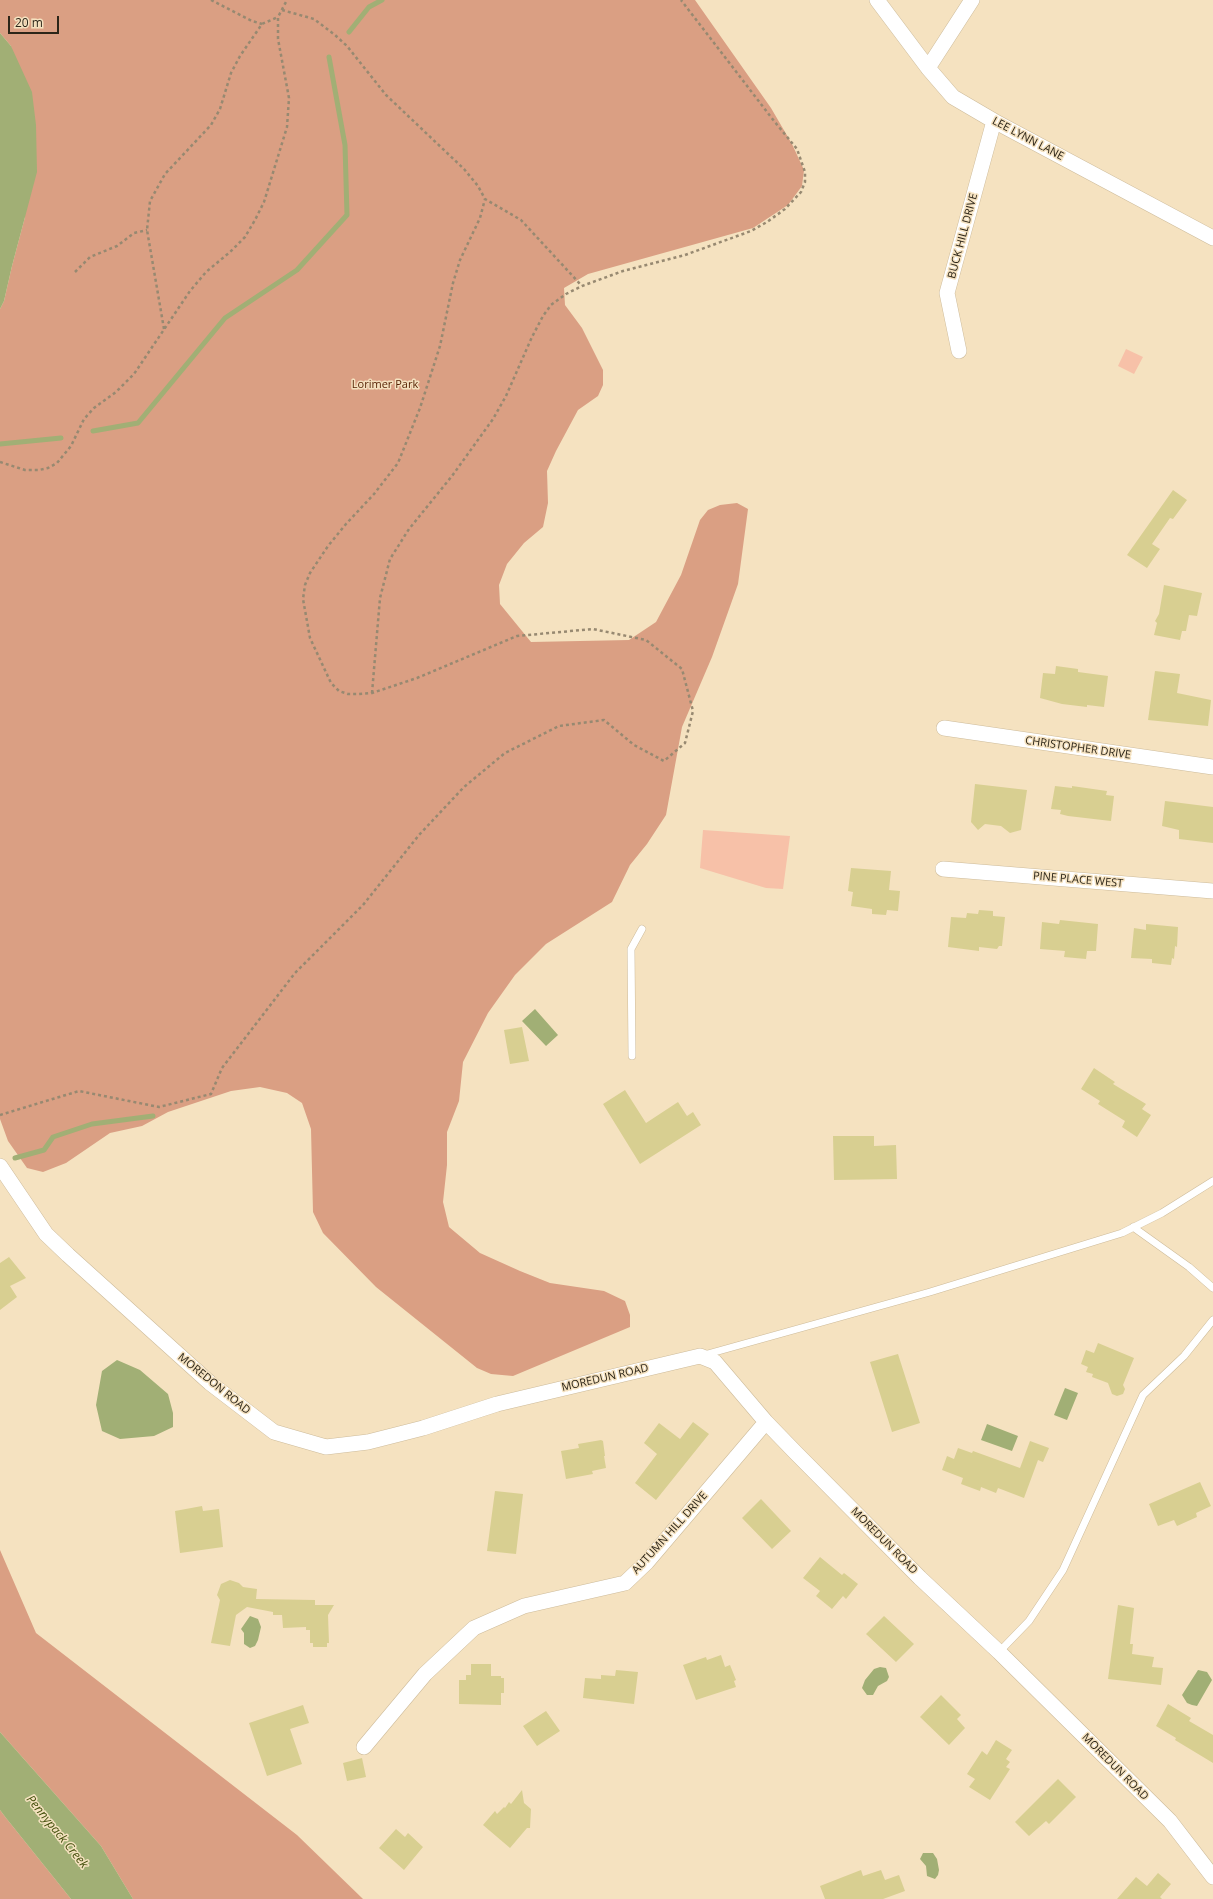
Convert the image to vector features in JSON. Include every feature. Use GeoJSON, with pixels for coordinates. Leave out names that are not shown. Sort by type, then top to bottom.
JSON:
{"type":"FeatureCollection","features":[{"type":"Feature","properties":{"kind":"street","name":"LEE LYNN LANE"},"geometry":{"type":"LineString","coordinates":[[877,0],[928,68],[953,96],[994,121],[1213,238]]}},
{"type":"Feature","properties":{"kind":"street"},"geometry":{"type":"LineString","coordinates":[[928,68],[972,0]]}},
{"type":"Feature","properties":{"kind":"street","name":"BUCK HILL DRIVE"},"geometry":{"type":"LineString","coordinates":[[959,351],[947,293],[994,121]]}},
{"type":"Feature","properties":{"kind":"street","name":"CHRISTOPHER DRIVE"},"geometry":{"type":"LineString","coordinates":[[944,728],[1213,767]]}},
{"type":"Feature","properties":{"kind":"street","name":"PINE PLACE WEST"},"geometry":{"type":"LineString","coordinates":[[942,869],[1213,891]]}},
{"type":"Feature","properties":{"kind":"street","name":"MOREDON ROAD"},"geometry":{"type":"LineString","coordinates":[[0,1166],[46,1234],[210,1383],[274,1432],[326,1447],[368,1442],[423,1428],[497,1404]]}},
{"type":"Feature","properties":{"kind":"street","name":"MOREDUN ROAD"},"geometry":{"type":"LineString","coordinates":[[497,1404],[700,1356],[715,1362],[766,1422],[920,1578],[999,1652],[1170,1821],[1213,1877]]}},
{"type":"Feature","properties":{"kind":"street","name":"AUTUMN HILL DRIVE"},"geometry":{"type":"LineString","coordinates":[[364,1747],[425,1674],[474,1628],[524,1606],[625,1583],[647,1562],[766,1422]]}},
{"type":"Feature","properties":{"kind":"lane"},"geometry":{"type":"LineString","coordinates":[[632,1056],[631,949],[642,929]]}},
{"type":"Feature","properties":{"kind":"lane"},"geometry":{"type":"LineString","coordinates":[[700,1356],[930,1292],[1122,1233],[1162,1213],[1213,1181]]}},
{"type":"Feature","properties":{"kind":"lane"},"geometry":{"type":"LineString","coordinates":[[1133,1227],[1189,1267],[1213,1288]]}},
{"type":"Feature","properties":{"kind":"lane"},"geometry":{"type":"LineString","coordinates":[[999,1652],[1029,1621],[1063,1570],[1143,1395],[1184,1356],[1213,1320]]}},
{"type":"Feature","properties":{"kind":"path"},"geometry":{"type":"LineString","coordinates":[[211,0],[252,21],[262,24]]}},
{"type":"Feature","properties":{"kind":"path"},"geometry":{"type":"LineString","coordinates":[[0,462],[12,467],[32,470],[48,468],[57,463],[71,446],[84,419],[94,408],[116,392],[134,374],[190,291],[206,272],[245,237],[264,202],[288,127],[289,98],[278,38],[278,17],[287,0]]}},
{"type":"Feature","properties":{"kind":"path"},"geometry":{"type":"LineString","coordinates":[[372,693],[380,598],[390,559],[409,529],[456,471],[493,420],[506,396],[543,316],[551,305],[566,294],[582,286],[623,271],[685,255],[751,231],[767,222],[784,209],[801,192],[805,182],[805,172],[797,149],[681,0]]}},
{"type":"Feature","properties":{"kind":"path"},"geometry":{"type":"LineString","coordinates":[[282,10],[314,19],[335,35],[350,50],[386,95],[464,169],[478,186],[485,199],[521,220],[582,286]]}},
{"type":"Feature","properties":{"kind":"path"},"geometry":{"type":"LineString","coordinates":[[164,330],[147,230],[150,201],[165,174],[211,125],[220,109],[231,73],[262,24],[278,17]]}},
{"type":"Feature","properties":{"kind":"path"},"geometry":{"type":"LineString","coordinates":[[0,1115],[79,1091],[159,1107],[212,1094],[222,1068],[295,973],[362,905],[419,834],[464,787],[504,753],[559,726],[604,720],[634,745],[664,761],[685,743],[693,711],[682,669],[646,640],[593,629],[517,636],[417,678],[372,693],[348,694],[339,691],[331,683],[310,638],[303,599],[305,585],[310,573],[328,546],[374,494],[398,463],[420,408],[440,346],[451,288],[460,260],[480,218],[485,199]]}},
{"type":"Feature","properties":{"kind":"path"},"geometry":{"type":"LineString","coordinates":[[75,272],[90,257],[117,246],[134,234],[147,230]]}},
{"type":"Feature","properties":{"kind":"shaded area"},"geometry":{"type":"Polygon","coordinates":[[[1126,349],[1143,357],[1134,374],[1118,366],[1126,349]]]}},
{"type":"Feature","properties":{"kind":"shaded area"},"geometry":{"type":"Polygon","coordinates":[[[703,830],[790,836],[783,889],[766,888],[700,868],[703,830]]]}},
{"type":"Feature","properties":{"kind":"green space","name":"Lorimer Park"},"geometry":{"type":"Polygon","coordinates":[[[0,0],[695,0],[771,108],[792,144],[804,170],[802,186],[788,205],[753,228],[588,274],[564,288],[565,305],[582,328],[603,370],[603,385],[598,396],[578,410],[547,471],[548,503],[543,527],[524,543],[507,564],[499,585],[500,604],[531,642],[629,640],[656,622],[681,575],[700,520],[708,510],[720,505],[737,503],[748,509],[738,584],[712,657],[682,727],[666,815],[647,844],[630,865],[612,902],[546,944],[515,975],[488,1013],[463,1062],[459,1101],[447,1132],[447,1165],[443,1202],[449,1227],[480,1253],[520,1271],[550,1283],[604,1291],[625,1301],[630,1315],[630,1327],[513,1376],[491,1374],[477,1368],[376,1287],[323,1233],[313,1212],[311,1129],[302,1103],[287,1093],[260,1087],[231,1091],[168,1112],[142,1126],[110,1133],[66,1163],[43,1172],[27,1168],[8,1141],[0,1119],[0,309],[4,301],[25,217],[11,46],[0,33],[0,0]]]}},
{"type":"Feature","properties":{"kind":"green space"},"geometry":{"type":"Polygon","coordinates":[[[0,1550],[36,1633],[297,1835],[363,1899],[133,1899],[101,1846],[0,1732],[0,1550]]]}},
{"type":"Feature","properties":{"kind":"green space"},"geometry":{"type":"Polygon","coordinates":[[[0,1810],[6,1818],[71,1899],[0,1899],[0,1810]]]}},
{"type":"Feature","properties":{"kind":"water"},"geometry":{"type":"Polygon","coordinates":[[[0,33],[11,46],[32,92],[36,125],[37,172],[4,301],[0,309],[0,33]]]}},
{"type":"Feature","properties":{"kind":"water"},"geometry":{"type":"Polygon","coordinates":[[[535,1009],[558,1035],[546,1046],[522,1021],[535,1009]]]}},
{"type":"Feature","properties":{"kind":"water"},"geometry":{"type":"Polygon","coordinates":[[[117,1360],[140,1370],[168,1394],[173,1413],[173,1427],[154,1436],[120,1439],[102,1431],[96,1405],[102,1371],[117,1360]]]}},
{"type":"Feature","properties":{"kind":"water"},"geometry":{"type":"Polygon","coordinates":[[[1065,1388],[1078,1393],[1067,1420],[1054,1415],[1065,1388]]]}},
{"type":"Feature","properties":{"kind":"water"},"geometry":{"type":"Polygon","coordinates":[[[987,1424],[1018,1436],[1012,1451],[981,1440],[987,1424]]]}},
{"type":"Feature","properties":{"kind":"water"},"geometry":{"type":"Polygon","coordinates":[[[250,1616],[258,1619],[261,1627],[255,1646],[250,1648],[244,1644],[244,1633],[241,1629],[250,1616]]]}},
{"type":"Feature","properties":{"kind":"water"},"geometry":{"type":"Polygon","coordinates":[[[880,1667],[886,1668],[889,1677],[887,1681],[878,1686],[873,1695],[867,1695],[862,1688],[865,1680],[874,1669],[880,1667]]]}},
{"type":"Feature","properties":{"kind":"water"},"geometry":{"type":"Polygon","coordinates":[[[1198,1670],[1207,1672],[1212,1680],[1197,1706],[1187,1703],[1182,1695],[1198,1670]]]}},
{"type":"Feature","properties":{"kind":"water","name":"Pennypack Creek"},"geometry":{"type":"Polygon","coordinates":[[[0,1732],[101,1846],[133,1899],[71,1899],[6,1818],[0,1810],[0,1732]]]}},
{"type":"Feature","properties":{"kind":"water"},"geometry":{"type":"Polygon","coordinates":[[[923,1853],[933,1853],[937,1859],[939,1870],[935,1879],[927,1876],[926,1866],[920,1859],[923,1853]]]}},
{"type":"Feature","properties":{"kind":"building"},"geometry":{"type":"Polygon","coordinates":[[[1173,490],[1187,500],[1173,519],[1170,518],[1152,544],[1160,549],[1147,568],[1127,555],[1173,490]]]}},
{"type":"Feature","properties":{"kind":"building"},"geometry":{"type":"Polygon","coordinates":[[[1164,585],[1202,593],[1197,616],[1189,615],[1186,631],[1182,631],[1180,640],[1154,635],[1157,623],[1155,621],[1159,614],[1164,585]]]}},
{"type":"Feature","properties":{"kind":"building"},"geometry":{"type":"Polygon","coordinates":[[[1056,666],[1078,669],[1078,672],[1108,676],[1104,707],[1087,705],[1087,707],[1062,704],[1040,698],[1043,673],[1055,674],[1056,666]]]}},
{"type":"Feature","properties":{"kind":"building"},"geometry":{"type":"Polygon","coordinates":[[[1155,671],[1180,674],[1177,693],[1211,700],[1208,726],[1148,720],[1155,671]]]}},
{"type":"Feature","properties":{"kind":"building"},"geometry":{"type":"Polygon","coordinates":[[[975,784],[1027,790],[1021,830],[1010,833],[1001,826],[985,824],[978,830],[971,822],[975,784]]]}},
{"type":"Feature","properties":{"kind":"building"},"geometry":{"type":"Polygon","coordinates":[[[1055,786],[1072,788],[1072,786],[1107,791],[1106,795],[1114,796],[1111,821],[1068,816],[1060,814],[1061,810],[1051,809],[1055,786]]]}},
{"type":"Feature","properties":{"kind":"building"},"geometry":{"type":"Polygon","coordinates":[[[1165,801],[1213,807],[1213,843],[1179,839],[1179,830],[1162,826],[1165,801]]]}},
{"type":"Feature","properties":{"kind":"building"},"geometry":{"type":"Polygon","coordinates":[[[851,868],[891,871],[889,890],[900,891],[898,911],[887,910],[886,915],[872,914],[872,909],[851,906],[853,892],[848,891],[851,868]]]}},
{"type":"Feature","properties":{"kind":"building"},"geometry":{"type":"Polygon","coordinates":[[[979,910],[993,911],[993,916],[1005,917],[1002,946],[999,946],[997,949],[979,947],[979,951],[948,947],[951,917],[966,918],[967,913],[978,914],[979,910]]]}},
{"type":"Feature","properties":{"kind":"building"},"geometry":{"type":"Polygon","coordinates":[[[1060,920],[1098,924],[1096,951],[1087,951],[1086,959],[1064,957],[1065,951],[1040,949],[1042,922],[1059,924],[1060,920]]]}},
{"type":"Feature","properties":{"kind":"building"},"geometry":{"type":"Polygon","coordinates":[[[1146,924],[1178,927],[1177,947],[1175,946],[1174,959],[1172,958],[1171,965],[1152,963],[1152,959],[1131,958],[1134,928],[1146,930],[1146,924]]]}},
{"type":"Feature","properties":{"kind":"building"},"geometry":{"type":"Polygon","coordinates":[[[522,1027],[529,1061],[510,1064],[504,1030],[522,1027]]]}},
{"type":"Feature","properties":{"kind":"building"},"geometry":{"type":"Polygon","coordinates":[[[1094,1068],[1115,1082],[1113,1084],[1146,1104],[1142,1109],[1151,1115],[1137,1137],[1122,1127],[1125,1121],[1098,1104],[1100,1101],[1081,1089],[1094,1068]]]}},
{"type":"Feature","properties":{"kind":"building"},"geometry":{"type":"Polygon","coordinates":[[[625,1090],[646,1123],[678,1102],[687,1116],[693,1112],[701,1125],[640,1164],[603,1104],[625,1090]]]}},
{"type":"Feature","properties":{"kind":"building"},"geometry":{"type":"Polygon","coordinates":[[[833,1136],[874,1136],[874,1146],[896,1145],[897,1179],[834,1180],[833,1136]]]}},
{"type":"Feature","properties":{"kind":"building"},"geometry":{"type":"Polygon","coordinates":[[[9,1257],[26,1278],[10,1286],[17,1297],[0,1310],[0,1263],[9,1257]]]}},
{"type":"Feature","properties":{"kind":"building"},"geometry":{"type":"Polygon","coordinates":[[[1098,1343],[1134,1358],[1123,1385],[1125,1389],[1123,1394],[1117,1396],[1112,1394],[1108,1383],[1092,1377],[1093,1374],[1086,1372],[1088,1367],[1081,1364],[1086,1350],[1094,1353],[1098,1343]]]}},
{"type":"Feature","properties":{"kind":"building"},"geometry":{"type":"Polygon","coordinates":[[[898,1354],[920,1423],[892,1432],[870,1362],[898,1354]]]}},
{"type":"Feature","properties":{"kind":"building"},"geometry":{"type":"Polygon","coordinates":[[[693,1422],[709,1434],[656,1500],[635,1483],[657,1454],[644,1443],[659,1423],[680,1439],[693,1422]]]}},
{"type":"Feature","properties":{"kind":"building"},"geometry":{"type":"Polygon","coordinates":[[[601,1440],[603,1441],[606,1468],[592,1471],[593,1474],[566,1479],[561,1451],[579,1448],[578,1444],[601,1440]]]}},
{"type":"Feature","properties":{"kind":"building"},"geometry":{"type":"Polygon","coordinates":[[[1030,1441],[1049,1448],[1043,1462],[1038,1460],[1024,1498],[998,1488],[996,1493],[981,1487],[980,1491],[961,1484],[963,1478],[942,1470],[947,1456],[954,1459],[958,1448],[972,1453],[973,1451],[1020,1468],[1030,1441]]]}},
{"type":"Feature","properties":{"kind":"building"},"geometry":{"type":"Polygon","coordinates":[[[1200,1482],[1211,1506],[1196,1513],[1197,1517],[1177,1526],[1174,1520],[1158,1526],[1149,1504],[1200,1482]]]}},
{"type":"Feature","properties":{"kind":"building"},"geometry":{"type":"Polygon","coordinates":[[[495,1491],[523,1494],[516,1554],[487,1551],[495,1491]]]}},
{"type":"Feature","properties":{"kind":"building"},"geometry":{"type":"Polygon","coordinates":[[[761,1499],[791,1531],[772,1549],[742,1518],[761,1499]]]}},
{"type":"Feature","properties":{"kind":"building"},"geometry":{"type":"Polygon","coordinates":[[[202,1506],[203,1511],[219,1509],[223,1547],[180,1553],[175,1511],[202,1506]]]}},
{"type":"Feature","properties":{"kind":"building"},"geometry":{"type":"Polygon","coordinates":[[[820,1557],[842,1575],[844,1573],[858,1584],[846,1599],[843,1596],[832,1609],[816,1596],[820,1591],[803,1578],[820,1557]]]}},
{"type":"Feature","properties":{"kind":"building"},"geometry":{"type":"Polygon","coordinates":[[[230,1580],[239,1583],[243,1587],[257,1589],[256,1599],[315,1600],[315,1605],[334,1605],[328,1615],[329,1643],[327,1643],[327,1647],[313,1647],[313,1643],[310,1643],[310,1630],[306,1630],[306,1627],[283,1628],[282,1615],[273,1615],[273,1612],[247,1607],[236,1615],[230,1646],[211,1643],[220,1600],[217,1595],[221,1584],[230,1580]]]}},
{"type":"Feature","properties":{"kind":"building"},"geometry":{"type":"Polygon","coordinates":[[[1118,1605],[1134,1608],[1130,1644],[1133,1644],[1132,1654],[1154,1657],[1152,1667],[1163,1668],[1161,1685],[1108,1679],[1118,1605]]]}},
{"type":"Feature","properties":{"kind":"building"},"geometry":{"type":"Polygon","coordinates":[[[884,1616],[914,1644],[896,1662],[866,1634],[884,1616]]]}},
{"type":"Feature","properties":{"kind":"building"},"geometry":{"type":"Polygon","coordinates":[[[721,1655],[725,1667],[730,1665],[736,1680],[734,1681],[736,1687],[696,1700],[683,1665],[706,1657],[707,1660],[721,1655]]]}},
{"type":"Feature","properties":{"kind":"building"},"geometry":{"type":"Polygon","coordinates":[[[471,1664],[491,1664],[491,1676],[501,1676],[501,1678],[504,1678],[504,1693],[501,1693],[501,1705],[459,1704],[459,1680],[466,1680],[466,1675],[471,1675],[471,1664]]]}},
{"type":"Feature","properties":{"kind":"building"},"geometry":{"type":"Polygon","coordinates":[[[616,1670],[638,1672],[634,1704],[583,1698],[585,1678],[601,1679],[601,1675],[615,1676],[616,1670]]]}},
{"type":"Feature","properties":{"kind":"building"},"geometry":{"type":"Polygon","coordinates":[[[941,1695],[961,1715],[957,1719],[965,1728],[949,1745],[920,1717],[941,1695]]]}},
{"type":"Feature","properties":{"kind":"building"},"geometry":{"type":"Polygon","coordinates":[[[1168,1704],[1191,1718],[1189,1721],[1213,1735],[1213,1763],[1175,1740],[1176,1738],[1156,1726],[1168,1704]]]}},
{"type":"Feature","properties":{"kind":"building"},"geometry":{"type":"Polygon","coordinates":[[[303,1705],[309,1723],[290,1729],[302,1764],[267,1776],[249,1723],[303,1705]]]}},
{"type":"Feature","properties":{"kind":"building"},"geometry":{"type":"Polygon","coordinates":[[[546,1711],[560,1731],[537,1746],[523,1726],[546,1711]]]}},
{"type":"Feature","properties":{"kind":"building"},"geometry":{"type":"Polygon","coordinates":[[[996,1740],[1012,1750],[1006,1759],[1010,1762],[1006,1767],[1010,1769],[990,1800],[969,1787],[975,1779],[967,1774],[982,1751],[987,1755],[996,1740]]]}},
{"type":"Feature","properties":{"kind":"building"},"geometry":{"type":"Polygon","coordinates":[[[362,1758],[366,1777],[347,1781],[343,1763],[362,1758]]]}},
{"type":"Feature","properties":{"kind":"building"},"geometry":{"type":"Polygon","coordinates":[[[1058,1779],[1076,1797],[1049,1824],[1046,1821],[1029,1836],[1015,1822],[1058,1779]]]}},
{"type":"Feature","properties":{"kind":"building"},"geometry":{"type":"Polygon","coordinates":[[[522,1790],[524,1803],[531,1809],[530,1828],[527,1828],[510,1848],[483,1825],[495,1811],[497,1814],[504,1807],[505,1808],[509,1802],[511,1804],[522,1790]]]}},
{"type":"Feature","properties":{"kind":"building"},"geometry":{"type":"Polygon","coordinates":[[[396,1829],[405,1837],[408,1833],[423,1847],[404,1870],[379,1848],[396,1829]]]}},
{"type":"Feature","properties":{"kind":"building"},"geometry":{"type":"Polygon","coordinates":[[[861,1870],[863,1876],[881,1870],[885,1880],[899,1875],[905,1891],[883,1899],[825,1899],[820,1886],[861,1870]]]}},
{"type":"Feature","properties":{"kind":"building"},"geometry":{"type":"Polygon","coordinates":[[[1158,1873],[1171,1884],[1160,1897],[1162,1899],[1117,1899],[1136,1877],[1147,1886],[1158,1873]]]}},
{"type":"Feature","properties":{"kind":"waterway"},"geometry":{"type":"LineString","coordinates":[[349,32],[369,7],[382,0]]}},
{"type":"Feature","properties":{"kind":"waterway"},"geometry":{"type":"LineString","coordinates":[[93,431],[138,423],[225,318],[297,270],[347,215],[345,145],[329,57]]}},
{"type":"Feature","properties":{"kind":"waterway"},"geometry":{"type":"LineString","coordinates":[[0,444],[61,438]]}},
{"type":"Feature","properties":{"kind":"waterway"},"geometry":{"type":"LineString","coordinates":[[15,1158],[44,1150],[53,1137],[92,1124],[153,1116]]}}]}
